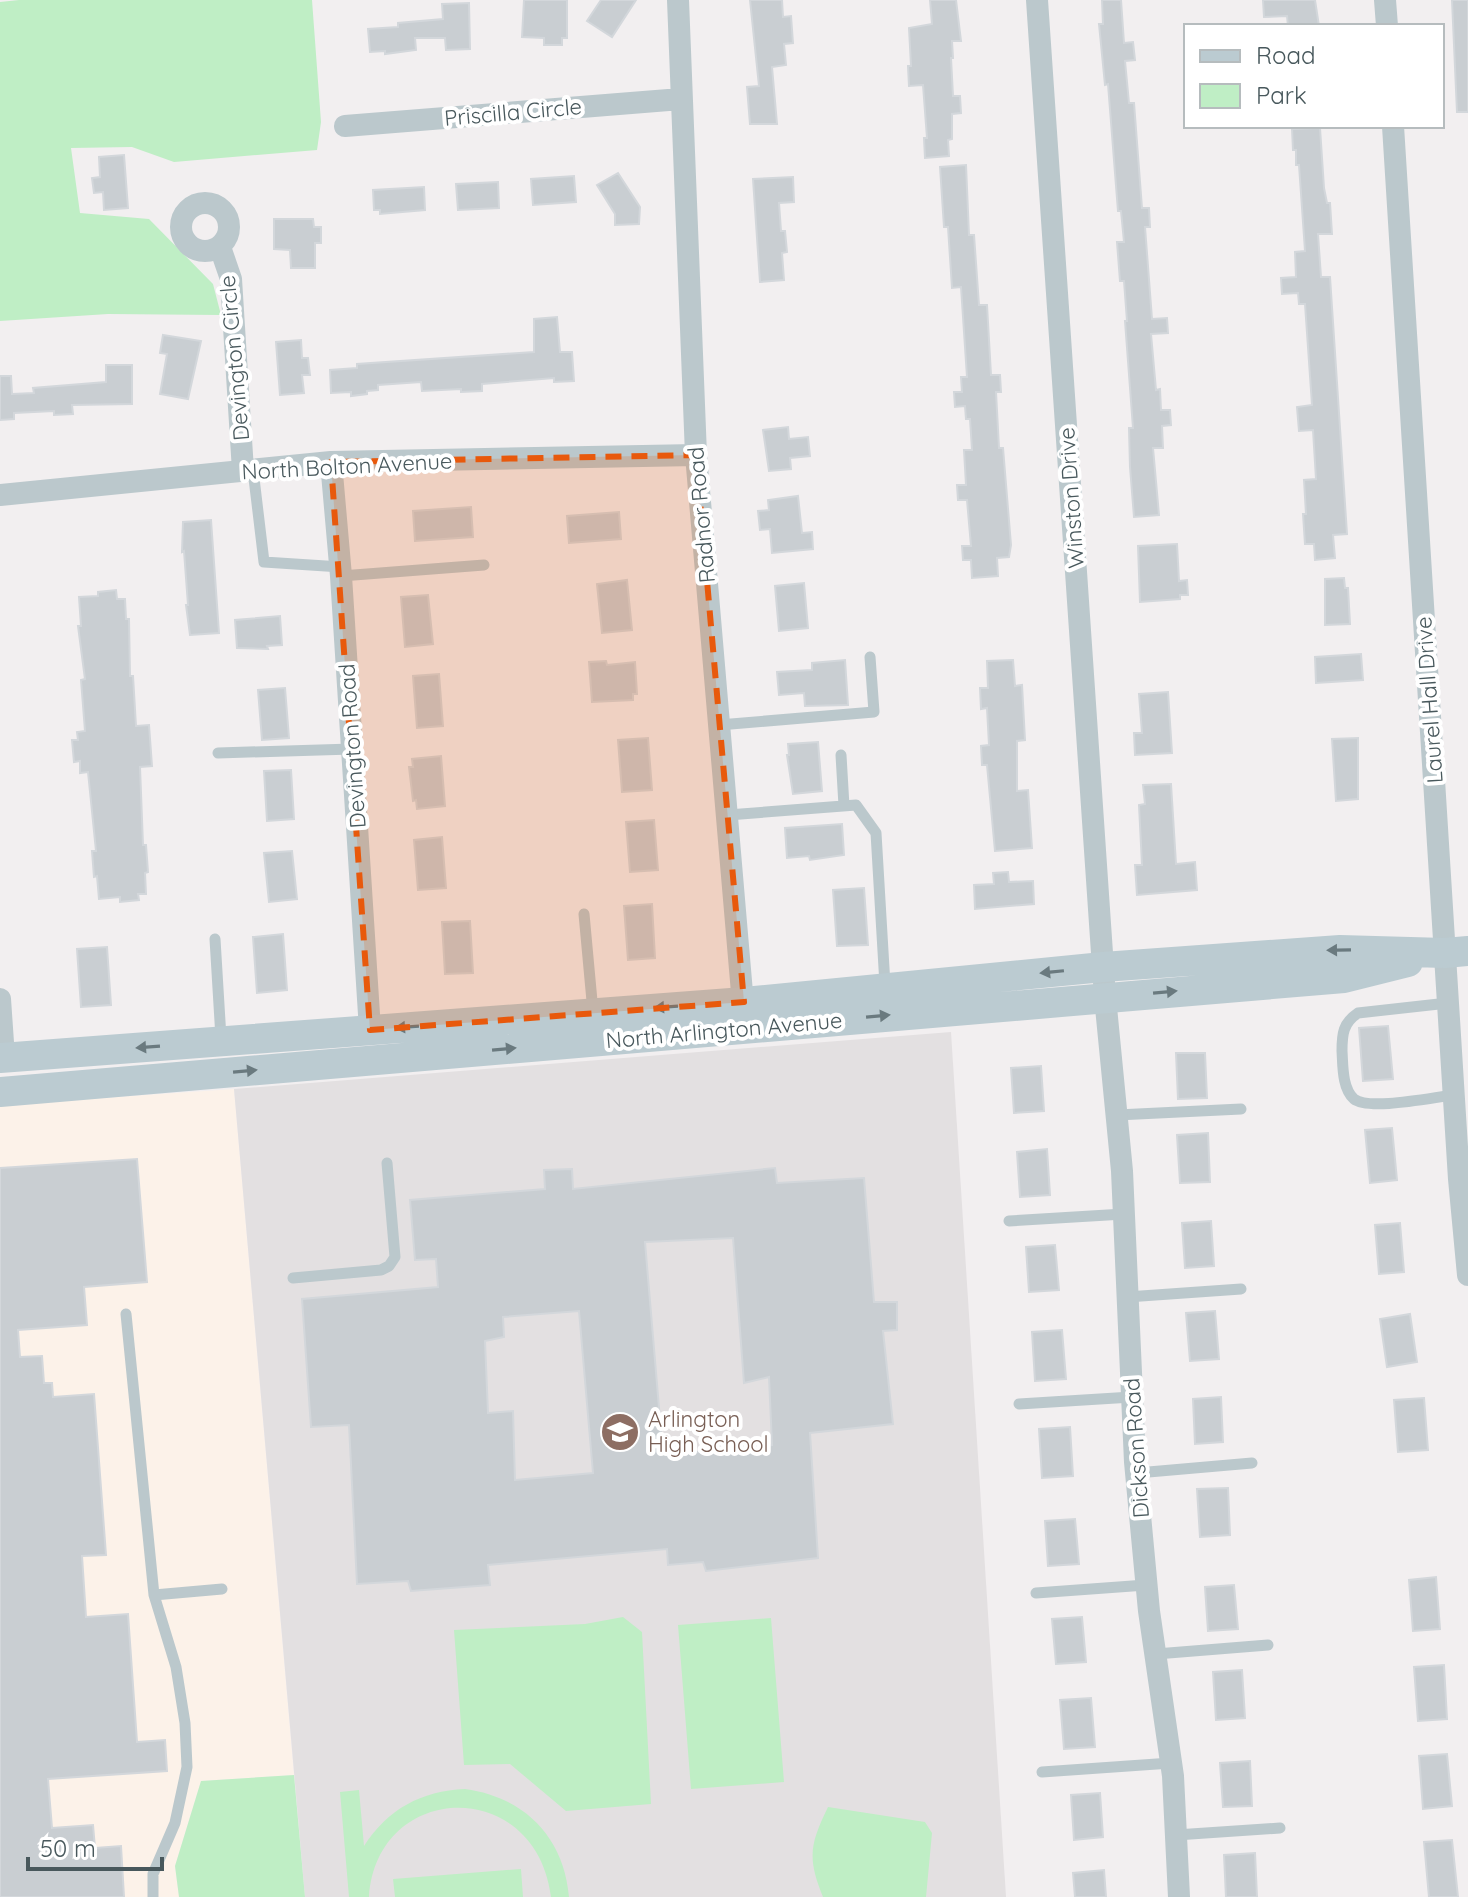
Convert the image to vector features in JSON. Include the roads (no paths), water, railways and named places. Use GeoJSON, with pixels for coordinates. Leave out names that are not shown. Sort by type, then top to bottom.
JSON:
{"type":"FeatureCollection","features":[{"type":"Feature","properties":{"kind":"main road","name":"North Arlington Avenue"},"geometry":{"type":"LineString","coordinates":[[2,1058],[593,1013],[744,1015],[885,988],[1103,967],[1340,950],[1456,952]]}},
{"type":"Feature","properties":{"kind":"main road","name":"North Arlington Avenue"},"geometry":{"type":"LineString","coordinates":[[0,1092],[744,1015],[1105,997],[1344,978],[1456,952]]}},
{"type":"Feature","properties":{"kind":"street","name":"Radnor Road"},"geometry":{"type":"LineString","coordinates":[[678,0],[696,455],[744,1015]]}},
{"type":"Feature","properties":{"kind":"street","name":"Winston Drive"},"geometry":{"type":"LineString","coordinates":[[1037,0],[1105,997]]}},
{"type":"Feature","properties":{"kind":"street"},"geometry":{"type":"LineString","coordinates":[[1385,0],[1387,24]]}},
{"type":"Feature","properties":{"kind":"street","name":"Priscilla Circle"},"geometry":{"type":"LineString","coordinates":[[345,126],[681,99]]}},
{"type":"Feature","properties":{"kind":"street","name":"Laurel Hall Drive"},"geometry":{"type":"LineString","coordinates":[[1393,128],[1456,952],[1448,1003],[1468,1275]]}},
{"type":"Feature","properties":{"kind":"street","name":"Devington Circle"},"geometry":{"type":"LineString","coordinates":[[220,247],[231,279],[248,470]]}},
{"type":"Feature","properties":{"kind":"street","name":"North Bolton Avenue"},"geometry":{"type":"LineString","coordinates":[[0,495],[331,462],[696,455]]}},
{"type":"Feature","properties":{"kind":"street","name":"Devington Road"},"geometry":{"type":"LineString","coordinates":[[331,462],[341,572],[370,1030]]}},
{"type":"Feature","properties":{"kind":"street","name":"Dickson Road"},"geometry":{"type":"LineString","coordinates":[[1105,997],[1124,1214],[1132,1397],[1146,1585],[1171,1763],[1179,1897]]}},
{"type":"Feature","properties":{"kind":"street"},"geometry":{"type":"LineString","coordinates":[[0,999],[2,1058]]}},
{"type":"Feature","properties":{"kind":"lane"},"geometry":{"type":"LineString","coordinates":[[248,470],[264,562],[341,572],[484,565]]}},
{"type":"Feature","properties":{"kind":"lane"},"geometry":{"type":"LineString","coordinates":[[719,725],[874,712],[870,657]]}},
{"type":"Feature","properties":{"kind":"lane"},"geometry":{"type":"LineString","coordinates":[[218,753],[352,749]]}},
{"type":"Feature","properties":{"kind":"lane"},"geometry":{"type":"LineString","coordinates":[[841,755],[844,806]]}},
{"type":"Feature","properties":{"kind":"lane"},"geometry":{"type":"LineString","coordinates":[[728,815],[856,805],[876,833],[885,988]]}},
{"type":"Feature","properties":{"kind":"lane"},"geometry":{"type":"LineString","coordinates":[[584,914],[593,1013]]}},
{"type":"Feature","properties":{"kind":"lane"},"geometry":{"type":"LineString","coordinates":[[215,939],[221,1041]]}},
{"type":"Feature","properties":{"kind":"lane"},"geometry":{"type":"LineString","coordinates":[[1448,1003],[1358,1013],[1348,1019],[1343,1030],[1342,1047],[1345,1081],[1355,1100],[1365,1104],[1454,1095]]}},
{"type":"Feature","properties":{"kind":"lane"},"geometry":{"type":"LineString","coordinates":[[1117,1115],[1241,1109]]}},
{"type":"Feature","properties":{"kind":"lane"},"geometry":{"type":"LineString","coordinates":[[293,1278],[381,1270],[389,1266],[395,1257],[387,1163]]}},
{"type":"Feature","properties":{"kind":"lane"},"geometry":{"type":"LineString","coordinates":[[1009,1221],[1124,1214]]}},
{"type":"Feature","properties":{"kind":"lane"},"geometry":{"type":"LineString","coordinates":[[1127,1297],[1241,1289]]}},
{"type":"Feature","properties":{"kind":"lane"},"geometry":{"type":"LineString","coordinates":[[126,1314],[154,1595],[176,1667],[185,1723],[187,1767],[175,1823],[153,1874],[153,1897]]}},
{"type":"Feature","properties":{"kind":"lane"},"geometry":{"type":"LineString","coordinates":[[1019,1404],[1132,1397]]}},
{"type":"Feature","properties":{"kind":"lane"},"geometry":{"type":"LineString","coordinates":[[1137,1473],[1252,1463]]}},
{"type":"Feature","properties":{"kind":"lane"},"geometry":{"type":"LineString","coordinates":[[1036,1593],[1146,1585]]}},
{"type":"Feature","properties":{"kind":"lane"},"geometry":{"type":"LineString","coordinates":[[154,1595],[222,1589]]}},
{"type":"Feature","properties":{"kind":"lane"},"geometry":{"type":"LineString","coordinates":[[1156,1654],[1268,1645]]}},
{"type":"Feature","properties":{"kind":"lane"},"geometry":{"type":"LineString","coordinates":[[1042,1772],[1171,1763]]}},
{"type":"Feature","properties":{"kind":"lane"},"geometry":{"type":"LineString","coordinates":[[1176,1835],[1280,1828]]}},
{"type":"Feature","properties":{"kind":"place","name":"Arlington High School"},"geometry":{"type":"Point","coordinates":[620,1432]}}]}
